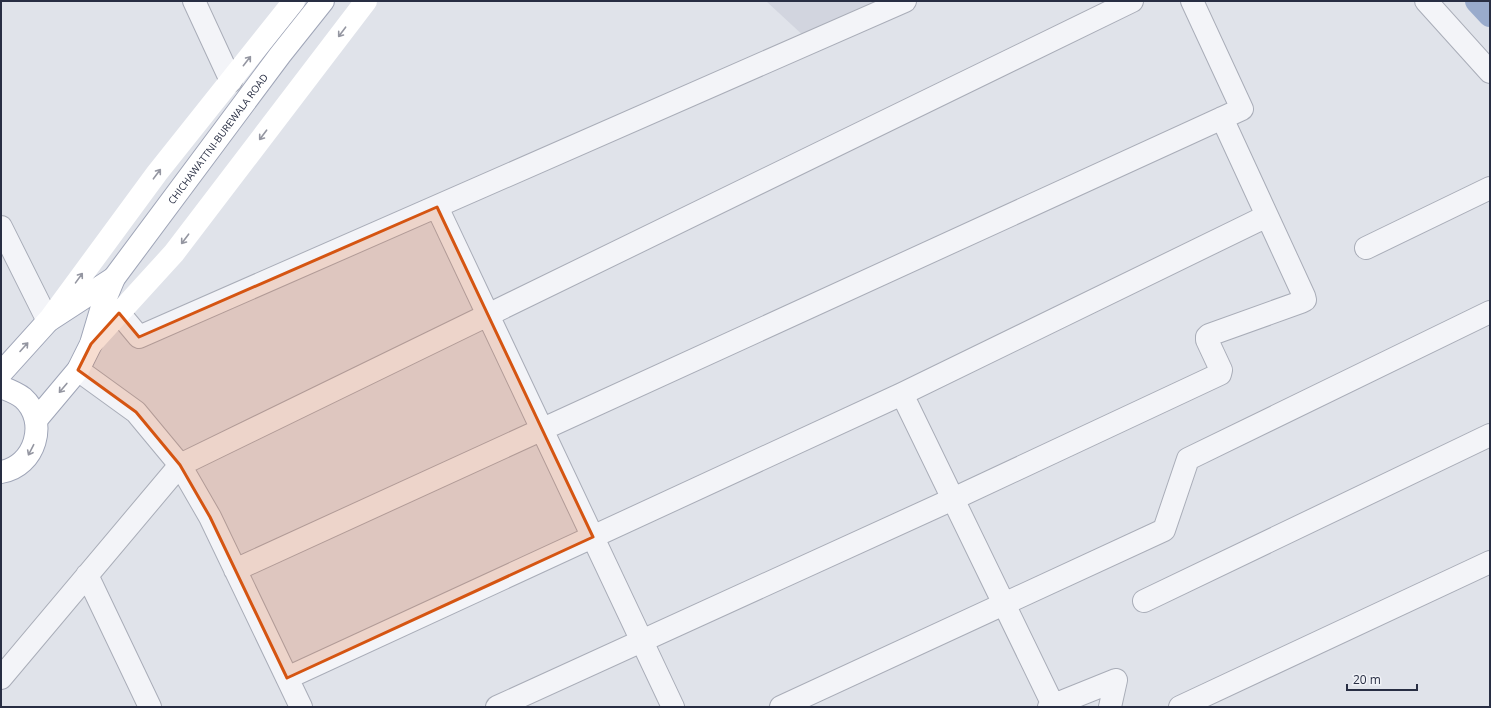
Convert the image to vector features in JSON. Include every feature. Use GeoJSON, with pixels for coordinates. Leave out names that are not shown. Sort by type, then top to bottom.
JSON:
{"type":"FeatureCollection","features":[{"type":"Feature","properties":{"kind":"street"},"geometry":{"type":"LineString","coordinates":[[194,1],[231,81]]}},
{"type":"Feature","properties":{"kind":"street"},"geometry":{"type":"LineString","coordinates":[[1,227],[48,321],[157,173],[294,1]]}},
{"type":"Feature","properties":{"kind":"street","name":"CHICHAWATTNI-BUREWALA ROAD"},"geometry":{"type":"LineString","coordinates":[[36,420],[78,370],[91,344],[102,307],[114,278],[280,55],[323,1]]}},
{"type":"Feature","properties":{"kind":"street"},"geometry":{"type":"LineString","coordinates":[[91,344],[174,253],[366,1]]}},
{"type":"Feature","properties":{"kind":"street"},"geometry":{"type":"LineString","coordinates":[[120,313],[139,337],[905,1]]}},
{"type":"Feature","properties":{"kind":"street"},"geometry":{"type":"LineString","coordinates":[[1,678],[180,465],[1132,1]]}},
{"type":"Feature","properties":{"kind":"street"},"geometry":{"type":"LineString","coordinates":[[235,570],[1242,110],[1192,1]]}},
{"type":"Feature","properties":{"kind":"street"},"geometry":{"type":"LineString","coordinates":[[1426,1],[1490,72]]}},
{"type":"Feature","properties":{"kind":"street"},"geometry":{"type":"LineString","coordinates":[[497,707],[953,499],[1218,376],[1221,370],[1207,340],[1209,335],[1305,300],[1222,118]]}},
{"type":"Feature","properties":{"kind":"street"},"geometry":{"type":"LineString","coordinates":[[1366,248],[1490,188]]}},
{"type":"Feature","properties":{"kind":"street"},"geometry":{"type":"LineString","coordinates":[[437,207],[673,707]]}},
{"type":"Feature","properties":{"kind":"street"},"geometry":{"type":"LineString","coordinates":[[287,678],[902,394],[1267,216]]}},
{"type":"Feature","properties":{"kind":"street","name":"CHICHAWATTNI-BUREWALA ROAD"},"geometry":{"type":"LineString","coordinates":[[1,373],[48,321],[114,278]]}},
{"type":"Feature","properties":{"kind":"street"},"geometry":{"type":"LineString","coordinates":[[781,707],[1164,530],[1188,459],[1490,312]]}},
{"type":"Feature","properties":{"kind":"street"},"geometry":{"type":"LineString","coordinates":[[78,370],[136,412],[180,465],[210,517],[301,707]]}},
{"type":"Feature","properties":{"kind":"street"},"geometry":{"type":"LineString","coordinates":[[1,387],[24,399],[36,420],[37,433],[34,446],[27,457],[18,466],[1,472]]}},
{"type":"Feature","properties":{"kind":"street"},"geometry":{"type":"LineString","coordinates":[[902,394],[1051,706],[1116,680],[1110,707]]}},
{"type":"Feature","properties":{"kind":"street"},"geometry":{"type":"LineString","coordinates":[[1144,601],[1490,435]]}},
{"type":"Feature","properties":{"kind":"street"},"geometry":{"type":"LineString","coordinates":[[1180,707],[1490,562]]}},
{"type":"Feature","properties":{"kind":"street"},"geometry":{"type":"LineString","coordinates":[[88,575],[150,707]]}},
{"type":"Feature","properties":{"kind":"highlighted area"},"geometry":{"type":"Polygon","coordinates":[[[437,207],[593,537],[287,678],[210,517],[180,465],[136,412],[78,370],[91,344],[119,313],[139,337],[437,207]]]}},
{"type":"Feature","properties":{"kind":"shaded area"},"geometry":{"type":"Polygon","coordinates":[[[766,1],[879,1],[806,38],[766,1]]]}},
{"type":"Feature","properties":{"kind":"waterway"},"geometry":{"type":"LineString","coordinates":[[1477,1],[1490,15]]}}]}
